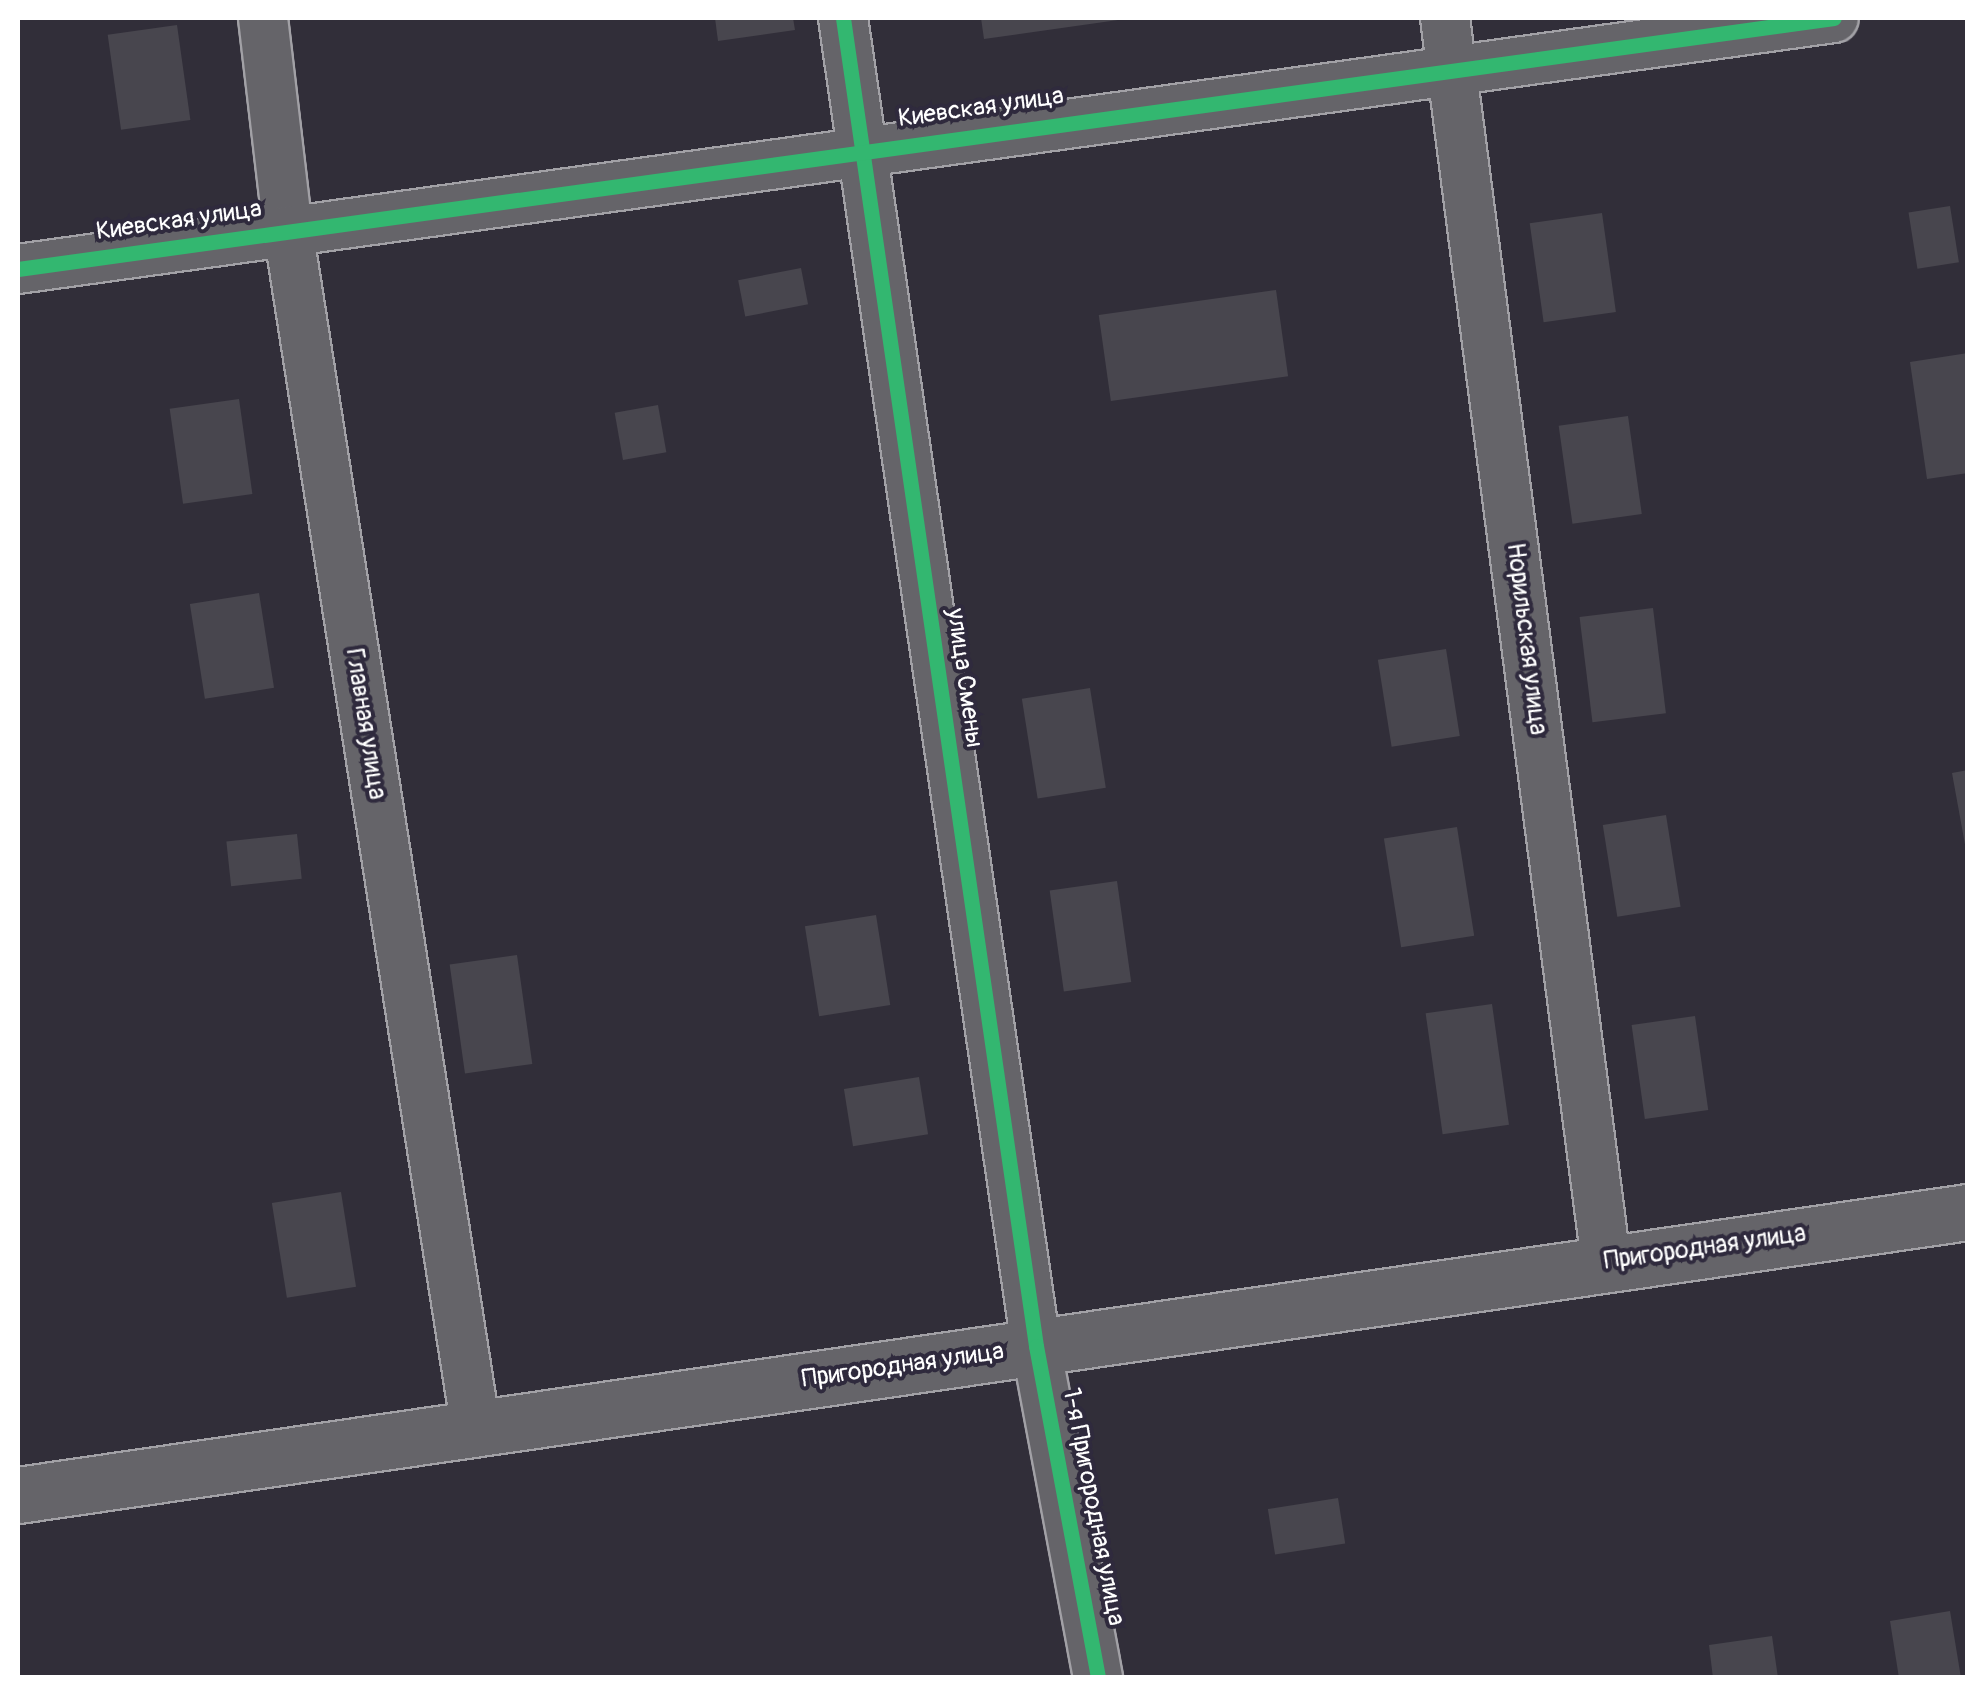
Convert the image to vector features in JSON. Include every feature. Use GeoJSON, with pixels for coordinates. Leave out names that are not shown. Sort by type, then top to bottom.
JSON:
{"type":"FeatureCollection","features":[{"type":"Feature","properties":{"kind":"highway","name":"Пригородная улица"},"geometry":{"type":"LineString","coordinates":[[18,1495],[1606,1261],[1968,1212]]}},
{"type":"Feature","properties":{"kind":"street","name":"Главная улица"},"geometry":{"type":"LineString","coordinates":[[263,18],[288,230],[476,1430]]}},
{"type":"Feature","properties":{"kind":"street","name":"улица Смены"},"geometry":{"type":"LineString","coordinates":[[843,18],[1036,1346]]}},
{"type":"Feature","properties":{"kind":"street","name":"Норильская улица"},"geometry":{"type":"LineString","coordinates":[[1445,18],[1606,1261]]}},
{"type":"Feature","properties":{"kind":"street","name":"Киевская улица"},"geometry":{"type":"LineString","coordinates":[[18,269],[1453,66],[1834,18]]}},
{"type":"Feature","properties":{"kind":"street","name":"1-я Пригородная улица"},"geometry":{"type":"LineString","coordinates":[[1036,1346],[1098,1678]]}},
{"type":"Feature","properties":{"kind":"building"},"geometry":{"type":"Polygon","coordinates":[[[715,18],[793,18],[795,30],[718,41],[715,18]]]}},
{"type":"Feature","properties":{"kind":"building"},"geometry":{"type":"Polygon","coordinates":[[[981,18],[1118,18],[1118,20],[984,39],[981,18]]]}},
{"type":"Feature","properties":{"kind":"building"},"geometry":{"type":"Polygon","coordinates":[[[177,25],[190,120],[121,130],[108,35],[177,25]]]}},
{"type":"Feature","properties":{"kind":"building"},"geometry":{"type":"Polygon","coordinates":[[[1950,206],[1959,262],[1917,269],[1909,213],[1950,206]]]}},
{"type":"Feature","properties":{"kind":"building"},"geometry":{"type":"Polygon","coordinates":[[[1602,213],[1616,312],[1544,322],[1530,223],[1602,213]]]}},
{"type":"Feature","properties":{"kind":"building"},"geometry":{"type":"Polygon","coordinates":[[[801,268],[808,304],[745,317],[738,280],[801,268]]]}},
{"type":"Feature","properties":{"kind":"building"},"geometry":{"type":"Polygon","coordinates":[[[1276,290],[1288,376],[1111,401],[1099,315],[1276,290]]]}},
{"type":"Feature","properties":{"kind":"building"},"geometry":{"type":"Polygon","coordinates":[[[1968,353],[1968,473],[1927,479],[1910,362],[1968,353]]]}},
{"type":"Feature","properties":{"kind":"building"},"geometry":{"type":"Polygon","coordinates":[[[239,399],[252,494],[183,504],[170,409],[239,399]]]}},
{"type":"Feature","properties":{"kind":"building"},"geometry":{"type":"Polygon","coordinates":[[[658,405],[666,452],[623,460],[615,413],[658,405]]]}},
{"type":"Feature","properties":{"kind":"building"},"geometry":{"type":"Polygon","coordinates":[[[1628,416],[1642,514],[1572,524],[1559,426],[1628,416]]]}},
{"type":"Feature","properties":{"kind":"building"},"geometry":{"type":"Polygon","coordinates":[[[259,593],[274,688],[205,699],[190,604],[259,593]]]}},
{"type":"Feature","properties":{"kind":"building"},"geometry":{"type":"Polygon","coordinates":[[[1653,608],[1666,713],[1592,722],[1580,617],[1653,608]]]}},
{"type":"Feature","properties":{"kind":"building"},"geometry":{"type":"Polygon","coordinates":[[[1446,649],[1460,736],[1392,747],[1378,660],[1446,649]]]}},
{"type":"Feature","properties":{"kind":"building"},"geometry":{"type":"Polygon","coordinates":[[[1090,688],[1106,788],[1038,799],[1022,699],[1090,688]]]}},
{"type":"Feature","properties":{"kind":"building"},"geometry":{"type":"Polygon","coordinates":[[[1968,770],[1968,850],[1966,850],[1952,773],[1968,770]]]}},
{"type":"Feature","properties":{"kind":"building"},"geometry":{"type":"Polygon","coordinates":[[[1666,815],[1681,907],[1617,917],[1603,825],[1666,815]]]}},
{"type":"Feature","properties":{"kind":"building"},"geometry":{"type":"Polygon","coordinates":[[[1457,827],[1474,936],[1401,947],[1384,839],[1457,827]]]}},
{"type":"Feature","properties":{"kind":"building"},"geometry":{"type":"Polygon","coordinates":[[[297,834],[302,879],[231,886],[226,841],[297,834]]]}},
{"type":"Feature","properties":{"kind":"building"},"geometry":{"type":"Polygon","coordinates":[[[1117,881],[1131,982],[1064,991],[1050,890],[1117,881]]]}},
{"type":"Feature","properties":{"kind":"building"},"geometry":{"type":"Polygon","coordinates":[[[876,915],[890,1005],[819,1016],[805,926],[876,915]]]}},
{"type":"Feature","properties":{"kind":"building"},"geometry":{"type":"Polygon","coordinates":[[[517,955],[532,1064],[465,1073],[450,964],[517,955]]]}},
{"type":"Feature","properties":{"kind":"building"},"geometry":{"type":"Polygon","coordinates":[[[1492,1004],[1509,1125],[1443,1134],[1426,1013],[1492,1004]]]}},
{"type":"Feature","properties":{"kind":"building"},"geometry":{"type":"Polygon","coordinates":[[[1695,1016],[1708,1110],[1645,1119],[1632,1025],[1695,1016]]]}},
{"type":"Feature","properties":{"kind":"building"},"geometry":{"type":"Polygon","coordinates":[[[919,1077],[928,1134],[853,1146],[844,1089],[919,1077]]]}},
{"type":"Feature","properties":{"kind":"building"},"geometry":{"type":"Polygon","coordinates":[[[341,1192],[356,1287],[287,1298],[272,1203],[341,1192]]]}},
{"type":"Feature","properties":{"kind":"building"},"geometry":{"type":"Polygon","coordinates":[[[1338,1498],[1345,1543],[1275,1555],[1268,1509],[1338,1498]]]}},
{"type":"Feature","properties":{"kind":"building"},"geometry":{"type":"Polygon","coordinates":[[[1950,1611],[1961,1678],[1899,1678],[1890,1621],[1950,1611]]]}},
{"type":"Feature","properties":{"kind":"building"},"geometry":{"type":"Polygon","coordinates":[[[1772,1636],[1778,1678],[1713,1678],[1709,1645],[1772,1636]]]}},
{"type":"Feature","properties":{"kind":"cycle path"},"geometry":{"type":"LineString","coordinates":[[843,18],[1036,1346],[1098,1678]]}},
{"type":"Feature","properties":{"kind":"cycle path"},"geometry":{"type":"LineString","coordinates":[[18,269],[1834,18]]}}]}
